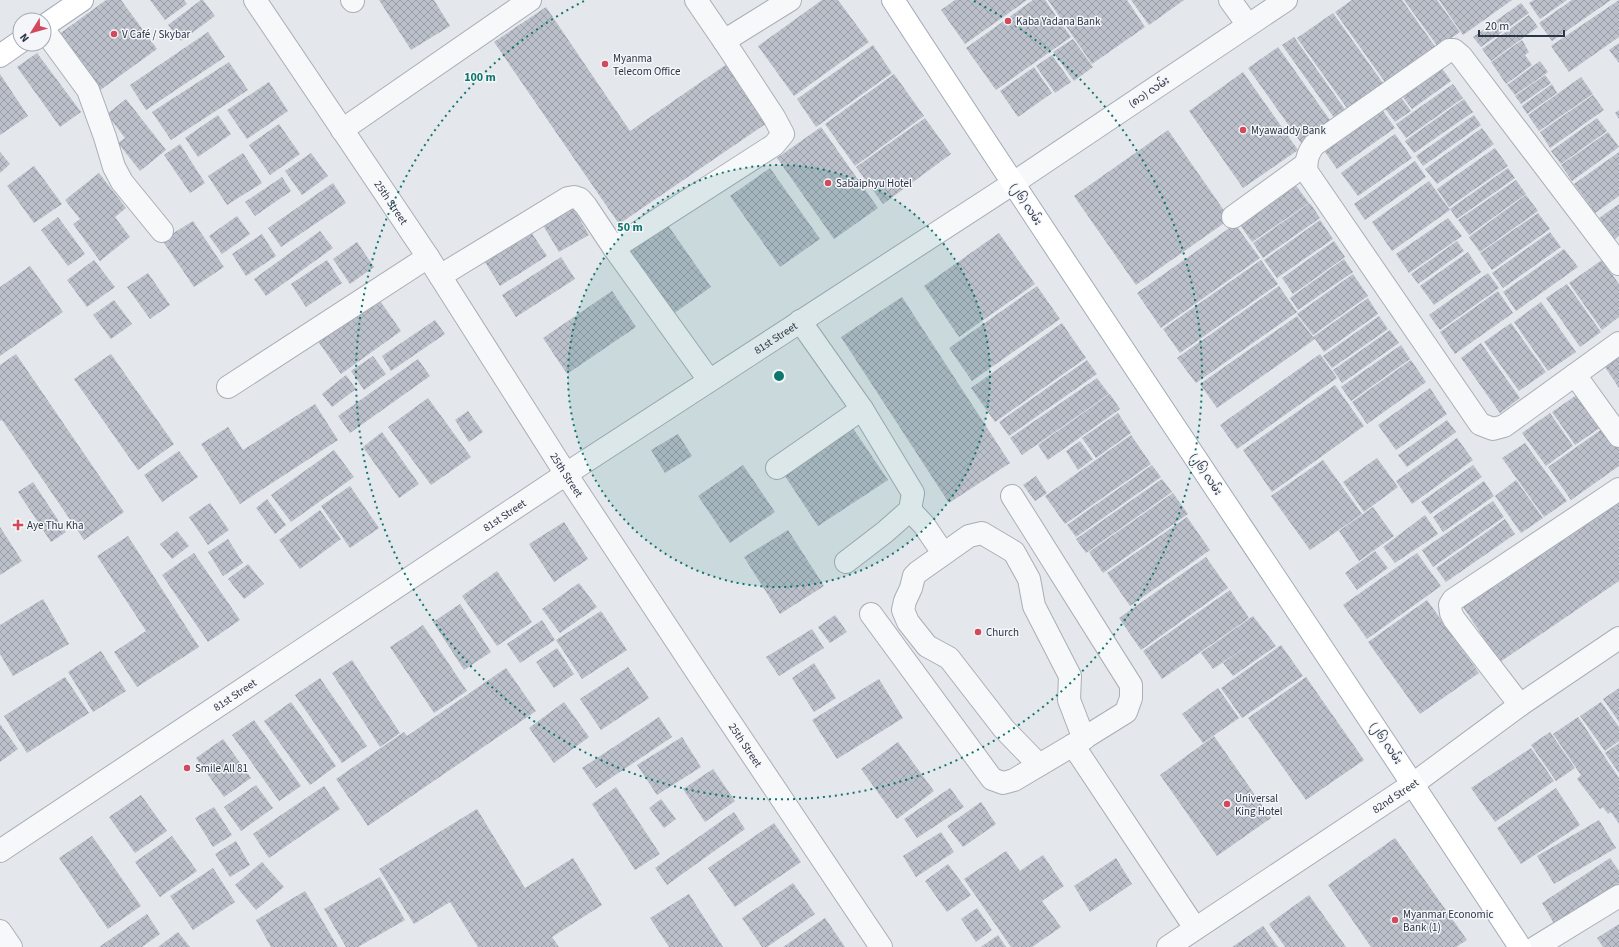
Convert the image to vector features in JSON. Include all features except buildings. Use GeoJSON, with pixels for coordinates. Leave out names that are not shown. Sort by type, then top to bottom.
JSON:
{"type":"FeatureCollection","features":[{"type":"Feature","properties":{"kind":"main road"},"geometry":{"type":"LineString","coordinates":[[52,21],[82,0]]}},
{"type":"Feature","properties":{"kind":"main road","name":"(၂၆) လမ်း"},"geometry":{"type":"LineString","coordinates":[[893,0],[1012,184],[1413,784],[1520,947]]}},
{"type":"Feature","properties":{"kind":"main road"},"geometry":{"type":"LineString","coordinates":[[0,56],[12,48]]}},
{"type":"Feature","properties":{"kind":"street","name":"25th Street"},"geometry":{"type":"LineString","coordinates":[[255,0],[428,257],[566,474],[881,947]]}},
{"type":"Feature","properties":{"kind":"street"},"geometry":{"type":"LineString","coordinates":[[342,130],[530,0]]}},
{"type":"Feature","properties":{"kind":"street"},"geometry":{"type":"LineString","coordinates":[[614,248],[774,145],[783,134],[774,117],[696,0]]}},
{"type":"Feature","properties":{"kind":"street"},"geometry":{"type":"LineString","coordinates":[[724,41],[790,0]]}},
{"type":"Feature","properties":{"kind":"street"},"geometry":{"type":"LineString","coordinates":[[1230,0],[1248,26]]}},
{"type":"Feature","properties":{"kind":"street","name":"(၈၁) လမ်း"},"geometry":{"type":"LineString","coordinates":[[1012,184],[1286,0]]}},
{"type":"Feature","properties":{"kind":"street"},"geometry":{"type":"LineString","coordinates":[[52,41],[88,90],[106,136],[114,167],[122,182],[162,232]]}},
{"type":"Feature","properties":{"kind":"street"},"geometry":{"type":"LineString","coordinates":[[1617,257],[1465,62],[1454,50],[1449,50],[1314,146],[1307,156],[1307,172],[1480,424],[1493,429],[1504,426],[1619,343]]}},
{"type":"Feature","properties":{"kind":"street"},"geometry":{"type":"LineString","coordinates":[[1233,217],[1306,164]]}},
{"type":"Feature","properties":{"kind":"street","name":"81st Street"},"geometry":{"type":"LineString","coordinates":[[0,851],[566,474],[1012,184]]}},
{"type":"Feature","properties":{"kind":"street"},"geometry":{"type":"LineString","coordinates":[[440,276],[568,198],[574,197],[580,199],[709,380]]}},
{"type":"Feature","properties":{"kind":"street"},"geometry":{"type":"LineString","coordinates":[[228,387],[428,257]]}},
{"type":"Feature","properties":{"kind":"street"},"geometry":{"type":"LineString","coordinates":[[800,321],[862,409],[913,494],[910,510],[885,532],[846,562]]}},
{"type":"Feature","properties":{"kind":"street"},"geometry":{"type":"LineString","coordinates":[[1575,375],[1619,436]]}},
{"type":"Feature","properties":{"kind":"street"},"geometry":{"type":"LineString","coordinates":[[777,468],[862,409]]}},
{"type":"Feature","properties":{"kind":"street"},"geometry":{"type":"LineString","coordinates":[[1520,705],[1454,619],[1451,613],[1450,605],[1453,600],[1619,489]]}},
{"type":"Feature","properties":{"kind":"street"},"geometry":{"type":"LineString","coordinates":[[871,614],[992,779],[1003,783],[1014,780],[1126,712],[1131,698],[1131,685],[1012,496]]}},
{"type":"Feature","properties":{"kind":"street"},"geometry":{"type":"LineString","coordinates":[[910,510],[924,526],[943,553]]}},
{"type":"Feature","properties":{"kind":"street"},"geometry":{"type":"LineString","coordinates":[[1039,765],[1004,729],[950,658],[927,646],[908,622],[903,610],[914,576],[943,553],[969,536],[982,534],[1014,552],[1029,579],[1034,606],[1070,676],[1069,700],[1078,742],[1195,928]]}},
{"type":"Feature","properties":{"kind":"street","name":"82nd Street"},"geometry":{"type":"LineString","coordinates":[[1168,947],[1413,784],[1520,705],[1619,638]]}},
{"type":"Feature","properties":{"kind":"street"},"geometry":{"type":"LineString","coordinates":[[1536,947],[1619,896]]}},
{"type":"Feature","properties":{"kind":"street"},"geometry":{"type":"LineString","coordinates":[[0,931],[11,947]]}},
{"type":"Feature","properties":{"kind":"place","name":"Kaba Yadana Bank"},"geometry":{"type":"Point","coordinates":[1008,21]}},
{"type":"Feature","properties":{"kind":"place","name":"V Café / Skybar"},"geometry":{"type":"Point","coordinates":[114,34]}},
{"type":"Feature","properties":{"kind":"place","name":"Myanma Telecom Office"},"geometry":{"type":"Point","coordinates":[605,64]}},
{"type":"Feature","properties":{"kind":"place","name":"Myawaddy Bank"},"geometry":{"type":"Point","coordinates":[1243,130]}},
{"type":"Feature","properties":{"kind":"place","name":"Sabaiphyu Hotel"},"geometry":{"type":"Point","coordinates":[828,183]}},
{"type":"Feature","properties":{"kind":"place","name":"Aye Thu Kha"},"geometry":{"type":"Point","coordinates":[18,525]}},
{"type":"Feature","properties":{"kind":"place","name":"Church"},"geometry":{"type":"Point","coordinates":[978,632]}},
{"type":"Feature","properties":{"kind":"place","name":"Smile All 81"},"geometry":{"type":"Point","coordinates":[187,768]}},
{"type":"Feature","properties":{"kind":"place","name":"Universal King Hotel"},"geometry":{"type":"Point","coordinates":[1227,804]}},
{"type":"Feature","properties":{"kind":"place","name":"Myanmar Economic Bank (1)"},"geometry":{"type":"Point","coordinates":[1395,920]}}]}
